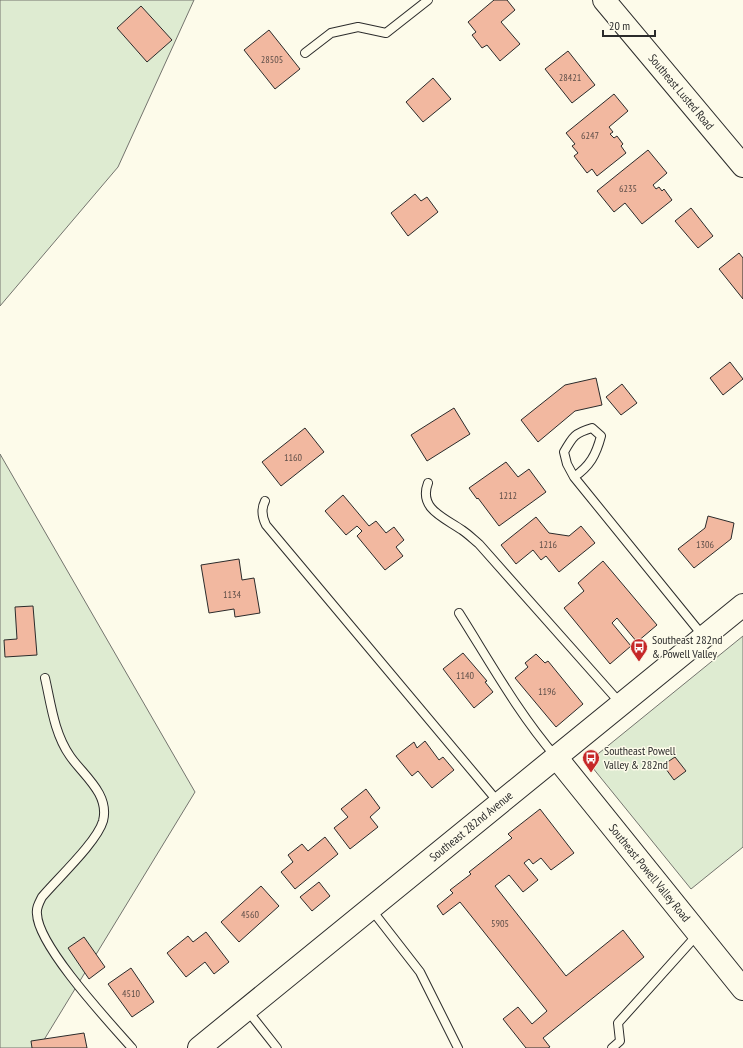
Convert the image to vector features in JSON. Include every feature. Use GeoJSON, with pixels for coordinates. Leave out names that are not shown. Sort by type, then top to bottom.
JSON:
{"type":"FeatureCollection","features":[{"type":"Feature","properties":{"kind":"main road","name":"Southeast Lusted Road"},"geometry":{"type":"LineString","coordinates":[[604,0],[743,166]]}},
{"type":"Feature","properties":{"kind":"main road","name":"Southeast 282nd Avenue"},"geometry":{"type":"LineString","coordinates":[[199,1048],[743,605]]}},
{"type":"Feature","properties":{"kind":"main road","name":"Southeast Powell Valley Road"},"geometry":{"type":"LineString","coordinates":[[556,757],[743,989]]}},
{"type":"Feature","properties":{"kind":"lane"},"geometry":{"type":"LineString","coordinates":[[305,53],[331,33],[358,27],[386,33],[428,0]]}},
{"type":"Feature","properties":{"kind":"lane"},"geometry":{"type":"LineString","coordinates":[[574,477],[584,469],[597,452],[601,436],[592,428],[580,432],[570,441],[564,452],[574,477],[704,637]]}},
{"type":"Feature","properties":{"kind":"lane"},"geometry":{"type":"LineString","coordinates":[[428,483],[425,497],[434,511],[462,530],[479,544],[621,704]]}},
{"type":"Feature","properties":{"kind":"lane"},"geometry":{"type":"LineString","coordinates":[[264,501],[262,513],[266,525],[500,804]]}},
{"type":"Feature","properties":{"kind":"lane"},"geometry":{"type":"LineString","coordinates":[[459,613],[517,706],[537,735],[556,757]]}},
{"type":"Feature","properties":{"kind":"lane"},"geometry":{"type":"LineString","coordinates":[[45,678],[61,743],[70,757],[98,791],[104,811],[102,822],[96,835],[42,897],[37,907],[36,915],[45,940],[62,964],[132,1048]]}},
{"type":"Feature","properties":{"kind":"lane"},"geometry":{"type":"LineString","coordinates":[[371,909],[420,972],[458,1048]]}},
{"type":"Feature","properties":{"kind":"lane"},"geometry":{"type":"LineString","coordinates":[[612,1048],[620,1041],[618,1024],[699,934]]}},
{"type":"Feature","properties":{"kind":"lane"},"geometry":{"type":"LineString","coordinates":[[247,1010],[277,1048]]}},
{"type":"Feature","properties":{"kind":"green space"},"geometry":{"type":"Polygon","coordinates":[[[0,0],[194,0],[118,167],[0,306],[0,0]]]}},
{"type":"Feature","properties":{"kind":"green space"},"geometry":{"type":"Polygon","coordinates":[[[0,454],[195,792],[39,1048],[0,1048],[0,454]]]}},
{"type":"Feature","properties":{"kind":"green space"},"geometry":{"type":"Polygon","coordinates":[[[743,636],[743,847],[691,889],[588,762],[743,636]]]}},
{"type":"Feature","properties":{"kind":"building"},"geometry":{"type":"Polygon","coordinates":[[[494,0],[507,0],[515,10],[501,22],[520,44],[500,61],[487,45],[482,48],[472,35],[476,32],[468,22],[494,0]]]}},
{"type":"Feature","properties":{"kind":"building"},"geometry":{"type":"Polygon","coordinates":[[[141,6],[172,40],[147,62],[117,28],[141,6]]]}},
{"type":"Feature","properties":{"kind":"building"},"geometry":{"type":"Polygon","coordinates":[[[269,30],[300,69],[275,89],[244,50],[269,30]]]}},
{"type":"Feature","properties":{"kind":"building"},"geometry":{"type":"Polygon","coordinates":[[[568,51],[595,85],[572,103],[545,69],[568,51]]]}},
{"type":"Feature","properties":{"kind":"building"},"geometry":{"type":"Polygon","coordinates":[[[433,78],[451,99],[423,122],[406,102],[433,78]]]}},
{"type":"Feature","properties":{"kind":"building"},"geometry":{"type":"Polygon","coordinates":[[[614,94],[628,111],[609,127],[613,132],[610,134],[614,138],[617,136],[623,144],[621,146],[626,153],[597,176],[592,169],[587,173],[574,156],[578,153],[572,146],[575,144],[566,133],[614,94]]]}},
{"type":"Feature","properties":{"kind":"building"},"geometry":{"type":"Polygon","coordinates":[[[648,150],[667,173],[653,185],[656,189],[659,187],[662,191],[664,189],[672,200],[642,224],[625,203],[614,212],[597,191],[648,150]]]}},
{"type":"Feature","properties":{"kind":"building"},"geometry":{"type":"Polygon","coordinates":[[[415,194],[421,201],[427,197],[438,212],[408,236],[391,213],[415,194]]]}},
{"type":"Feature","properties":{"kind":"building"},"geometry":{"type":"Polygon","coordinates":[[[691,208],[713,236],[698,248],[675,221],[691,208]]]}},
{"type":"Feature","properties":{"kind":"building"},"geometry":{"type":"Polygon","coordinates":[[[739,253],[743,258],[743,299],[719,269],[739,253]]]}},
{"type":"Feature","properties":{"kind":"building"},"geometry":{"type":"Polygon","coordinates":[[[730,362],[743,379],[723,395],[710,378],[730,362]]]}},
{"type":"Feature","properties":{"kind":"building"},"geometry":{"type":"Polygon","coordinates":[[[596,378],[602,405],[575,411],[538,442],[521,420],[565,385],[596,378]]]}},
{"type":"Feature","properties":{"kind":"building"},"geometry":{"type":"Polygon","coordinates":[[[622,384],[637,403],[621,415],[606,397],[622,384]]]}},
{"type":"Feature","properties":{"kind":"building"},"geometry":{"type":"Polygon","coordinates":[[[454,408],[470,434],[427,461],[411,435],[454,408]]]}},
{"type":"Feature","properties":{"kind":"building"},"geometry":{"type":"Polygon","coordinates":[[[305,428],[324,452],[281,486],[262,462],[305,428]]]}},
{"type":"Feature","properties":{"kind":"building"},"geometry":{"type":"Polygon","coordinates":[[[506,462],[518,477],[529,469],[546,492],[499,526],[469,488],[506,462]]]}},
{"type":"Feature","properties":{"kind":"building"},"geometry":{"type":"Polygon","coordinates":[[[343,495],[369,526],[376,521],[386,533],[394,527],[404,540],[396,547],[403,556],[385,570],[357,536],[362,531],[357,526],[346,535],[325,511],[343,495]]]}},
{"type":"Feature","properties":{"kind":"building"},"geometry":{"type":"Polygon","coordinates":[[[708,516],[734,523],[731,539],[694,568],[678,549],[705,528],[708,516]]]}},
{"type":"Feature","properties":{"kind":"building"},"geometry":{"type":"Polygon","coordinates":[[[536,517],[549,533],[569,536],[581,526],[595,543],[559,572],[546,556],[541,560],[533,550],[516,564],[501,545],[536,517]]]}},
{"type":"Feature","properties":{"kind":"building"},"geometry":{"type":"Polygon","coordinates":[[[239,559],[242,580],[254,578],[260,613],[235,617],[234,609],[209,613],[201,565],[239,559]]]}},
{"type":"Feature","properties":{"kind":"building"},"geometry":{"type":"Polygon","coordinates":[[[603,561],[657,625],[637,642],[617,618],[612,623],[631,646],[610,664],[564,608],[584,591],[578,583],[603,561]]]}},
{"type":"Feature","properties":{"kind":"building"},"geometry":{"type":"Polygon","coordinates":[[[33,606],[37,655],[5,657],[4,640],[17,639],[15,607],[33,606]]]}},
{"type":"Feature","properties":{"kind":"building"},"geometry":{"type":"Polygon","coordinates":[[[463,653],[487,681],[485,682],[493,692],[474,708],[443,669],[463,653]]]}},
{"type":"Feature","properties":{"kind":"building"},"geometry":{"type":"Polygon","coordinates":[[[536,654],[545,663],[548,661],[583,704],[556,727],[515,678],[528,667],[525,663],[536,654]]]}},
{"type":"Feature","properties":{"kind":"building"},"geometry":{"type":"Polygon","coordinates":[[[425,741],[439,760],[443,757],[454,770],[432,788],[418,771],[412,776],[396,756],[414,742],[417,748],[425,741]]]}},
{"type":"Feature","properties":{"kind":"building"},"geometry":{"type":"Polygon","coordinates":[[[675,757],[686,771],[674,780],[663,765],[675,757]]]}},
{"type":"Feature","properties":{"kind":"building"},"geometry":{"type":"Polygon","coordinates":[[[366,789],[380,808],[370,817],[378,827],[350,849],[334,828],[348,817],[341,809],[366,789]]]}},
{"type":"Feature","properties":{"kind":"building"},"geometry":{"type":"Polygon","coordinates":[[[540,809],[574,853],[551,870],[541,858],[533,864],[529,859],[524,863],[538,880],[523,892],[509,875],[495,886],[566,976],[623,930],[644,957],[543,1038],[550,1047],[526,1048],[503,1019],[518,1007],[532,1024],[547,1011],[460,902],[443,915],[437,906],[453,893],[450,890],[471,874],[469,872],[512,838],[508,834],[540,809]]]}},
{"type":"Feature","properties":{"kind":"building"},"geometry":{"type":"Polygon","coordinates":[[[325,837],[338,854],[295,889],[281,872],[293,862],[288,855],[302,844],[308,851],[325,837]]]}},
{"type":"Feature","properties":{"kind":"building"},"geometry":{"type":"Polygon","coordinates":[[[319,882],[330,896],[312,911],[300,897],[319,882]]]}},
{"type":"Feature","properties":{"kind":"building"},"geometry":{"type":"Polygon","coordinates":[[[261,886],[279,906],[239,942],[221,922],[261,886]]]}},
{"type":"Feature","properties":{"kind":"building"},"geometry":{"type":"Polygon","coordinates":[[[206,932],[229,962],[214,974],[205,962],[186,977],[167,953],[188,936],[193,942],[206,932]]]}},
{"type":"Feature","properties":{"kind":"building"},"geometry":{"type":"Polygon","coordinates":[[[84,937],[105,967],[89,979],[68,948],[84,937]]]}},
{"type":"Feature","properties":{"kind":"building"},"geometry":{"type":"Polygon","coordinates":[[[131,968],[154,1002],[132,1017],[108,984],[131,968]]]}},
{"type":"Feature","properties":{"kind":"building"},"geometry":{"type":"Polygon","coordinates":[[[84,1033],[87,1048],[32,1048],[31,1041],[84,1033]]]}},
{"type":"Feature","properties":{"kind":"place","name":"Southeast 282nd & Powell Valley"},"geometry":{"type":"Point","coordinates":[639,662]}},
{"type":"Feature","properties":{"kind":"place","name":"Southeast Powell Valley & 282nd"},"geometry":{"type":"Point","coordinates":[591,773]}}]}
